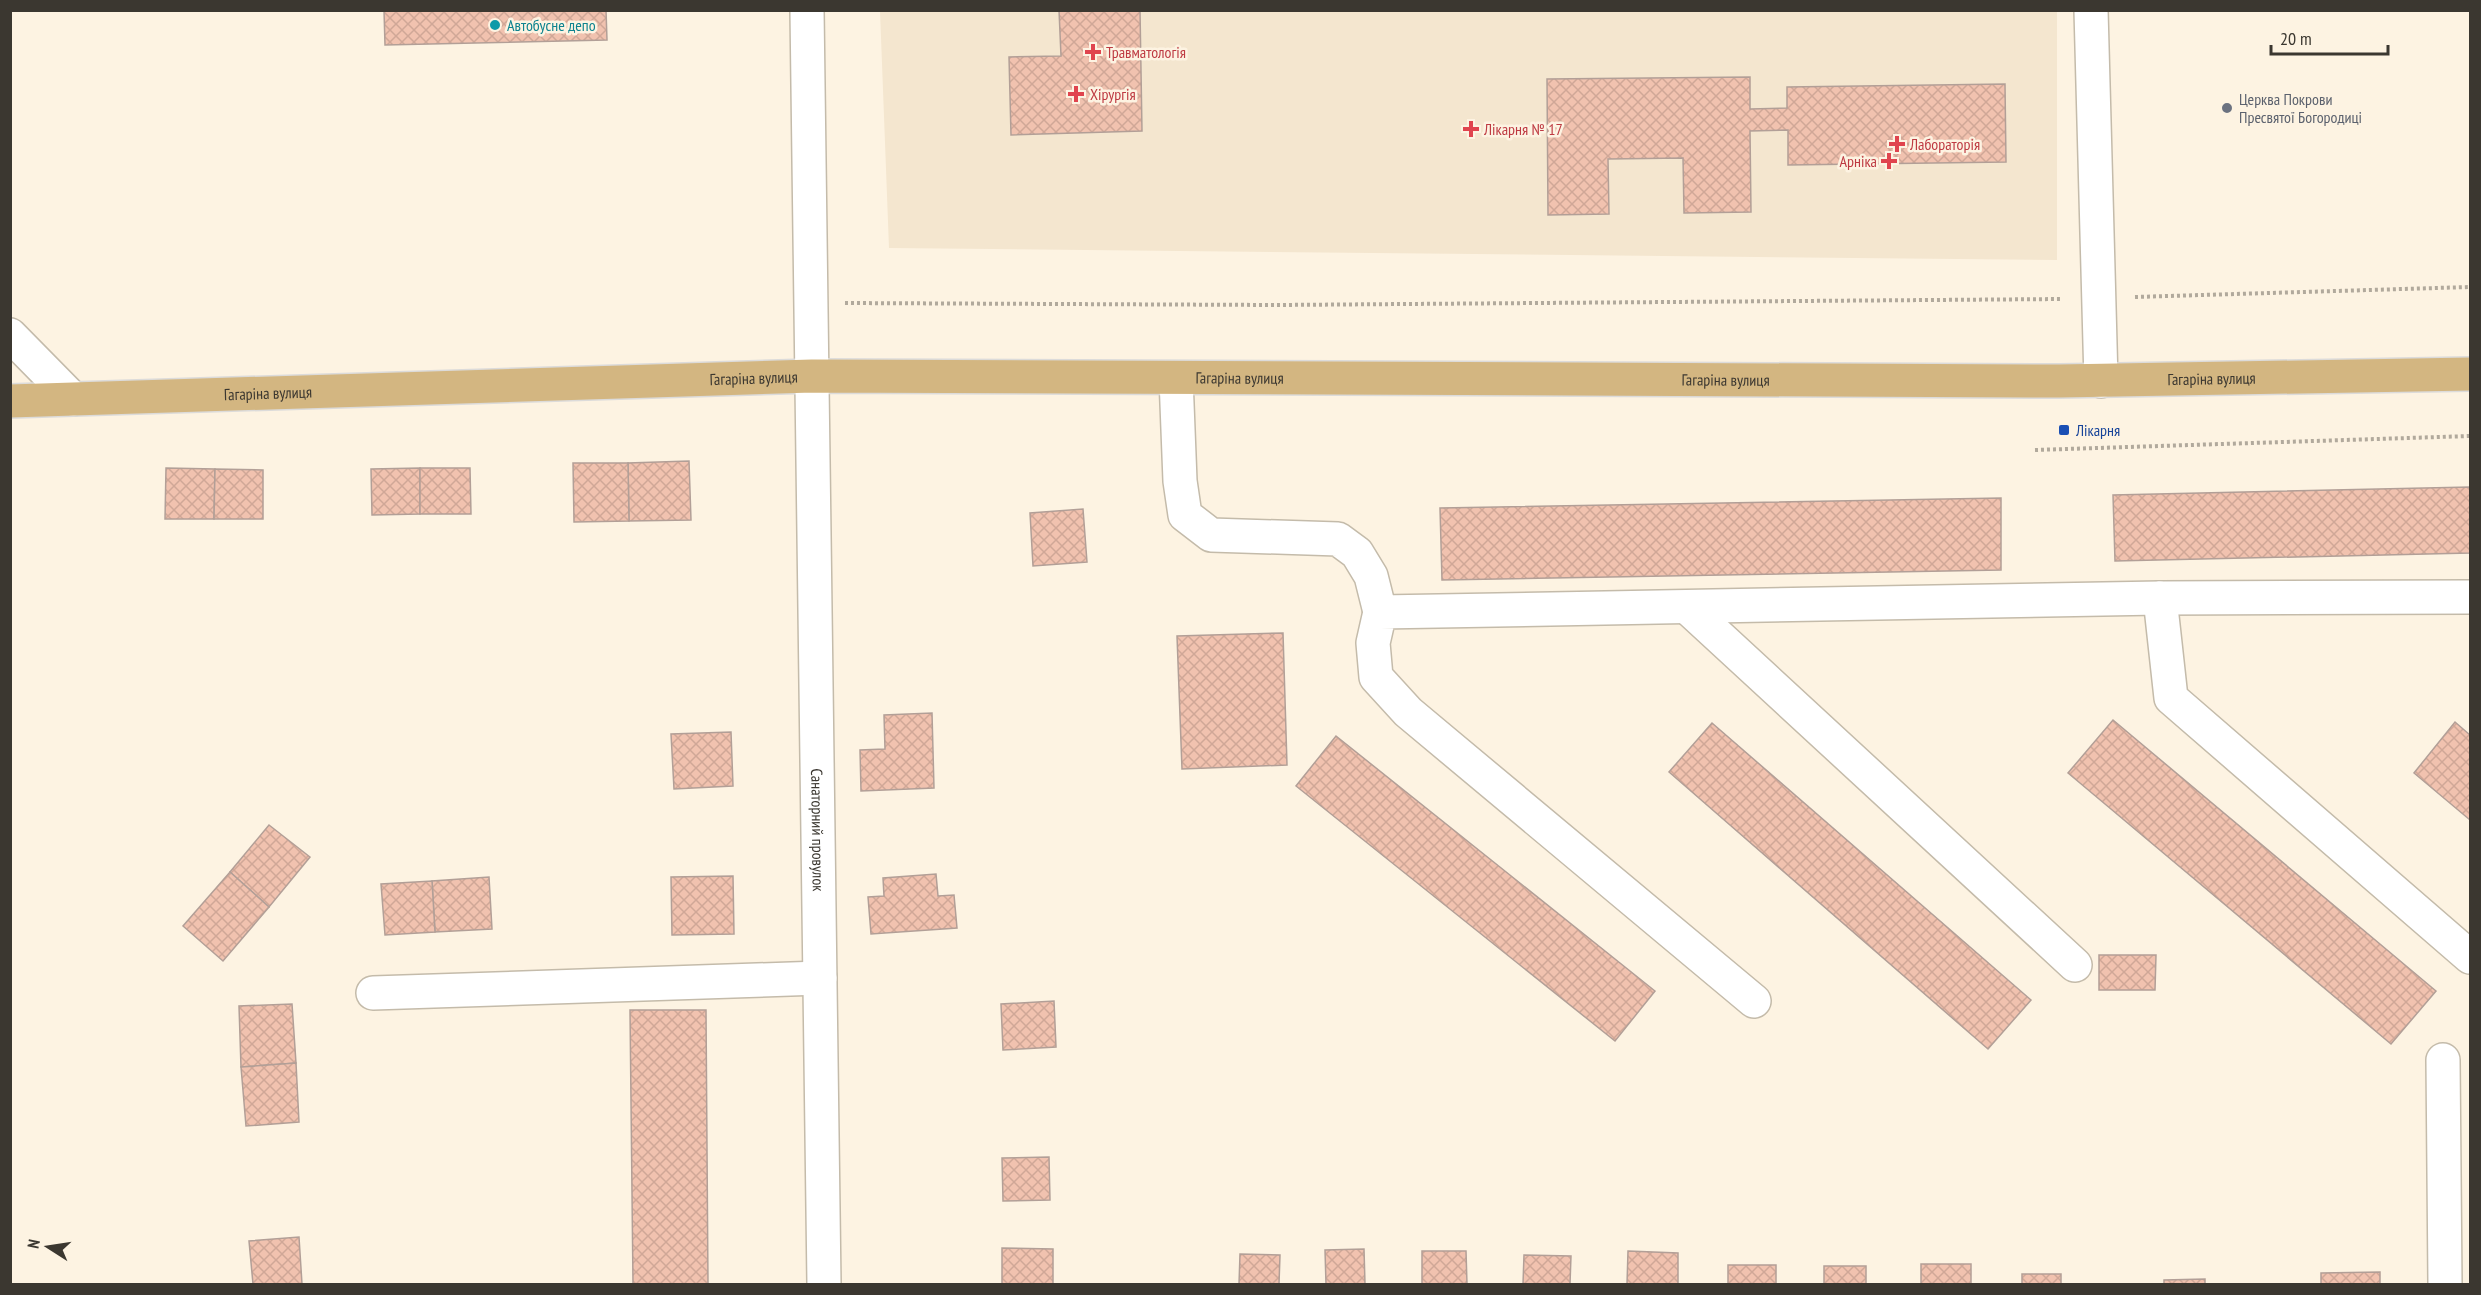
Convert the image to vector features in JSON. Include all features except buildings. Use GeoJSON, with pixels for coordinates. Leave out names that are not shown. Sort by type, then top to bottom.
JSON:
{"type":"FeatureCollection","features":[{"type":"Feature","properties":{"kind":"main road","name":"Гагаріна вулиця"},"geometry":{"type":"LineString","coordinates":[[10,401],[812,376],[2101,381],[2470,374]]}},
{"type":"Feature","properties":{"kind":"street","name":"Санаторний провулок"},"geometry":{"type":"LineString","coordinates":[[807,10],[824,1284]]}},
{"type":"Feature","properties":{"kind":"street"},"geometry":{"type":"LineString","coordinates":[[2091,10],[2101,381]]}},
{"type":"Feature","properties":{"kind":"street"},"geometry":{"type":"LineString","coordinates":[[10,335],[73,399]]}},
{"type":"Feature","properties":{"kind":"street"},"geometry":{"type":"LineString","coordinates":[[1176,378],[1180,481],[1185,515],[1211,535],[1338,539],[1357,553],[1371,576],[1380,612],[1373,643],[1376,677],[1408,712],[1754,1001]]}},
{"type":"Feature","properties":{"kind":"street"},"geometry":{"type":"LineString","coordinates":[[1380,612],[2160,598],[2470,597]]}},
{"type":"Feature","properties":{"kind":"street"},"geometry":{"type":"LineString","coordinates":[[2160,598],[2171,698],[2470,957]]}},
{"type":"Feature","properties":{"kind":"street"},"geometry":{"type":"LineString","coordinates":[[1687,607],[2075,965]]}},
{"type":"Feature","properties":{"kind":"street"},"geometry":{"type":"LineString","coordinates":[[373,993],[820,978]]}},
{"type":"Feature","properties":{"kind":"street"},"geometry":{"type":"LineString","coordinates":[[2443,1060],[2445,1284]]}},
{"type":"Feature","properties":{"kind":"path"},"geometry":{"type":"LineString","coordinates":[[811,303],[1288,305],[1979,301],[2470,288]]}},
{"type":"Feature","properties":{"kind":"path"},"geometry":{"type":"LineString","coordinates":[[2035,450],[2470,436]]}},
{"type":"Feature","properties":{"kind":"shaded area","name":"Лікарня № 17"},"geometry":{"type":"Polygon","coordinates":[[[880,11],[2057,11],[2057,260],[889,248],[880,11]]]}},
{"type":"Feature","properties":{"kind":"place","name":"Автобусне депо"},"geometry":{"type":"Point","coordinates":[495,25]}},
{"type":"Feature","properties":{"kind":"place","name":"Травматологія"},"geometry":{"type":"Point","coordinates":[1093,52]}},
{"type":"Feature","properties":{"kind":"place","name":"Хірургія"},"geometry":{"type":"Point","coordinates":[1076,94]}},
{"type":"Feature","properties":{"kind":"place","name":"Церква Покрови Пресвятої Богородиці"},"geometry":{"type":"Point","coordinates":[2227,108]}},
{"type":"Feature","properties":{"kind":"place","name":"Лікарня № 17"},"geometry":{"type":"Point","coordinates":[1471,129]}},
{"type":"Feature","properties":{"kind":"place","name":"Лабораторія"},"geometry":{"type":"Point","coordinates":[1897,144]}},
{"type":"Feature","properties":{"kind":"place","name":"Арніка"},"geometry":{"type":"Point","coordinates":[1889,161]}},
{"type":"Feature","properties":{"kind":"place","name":"Лікарня"},"geometry":{"type":"Point","coordinates":[2064,430]}}]}
